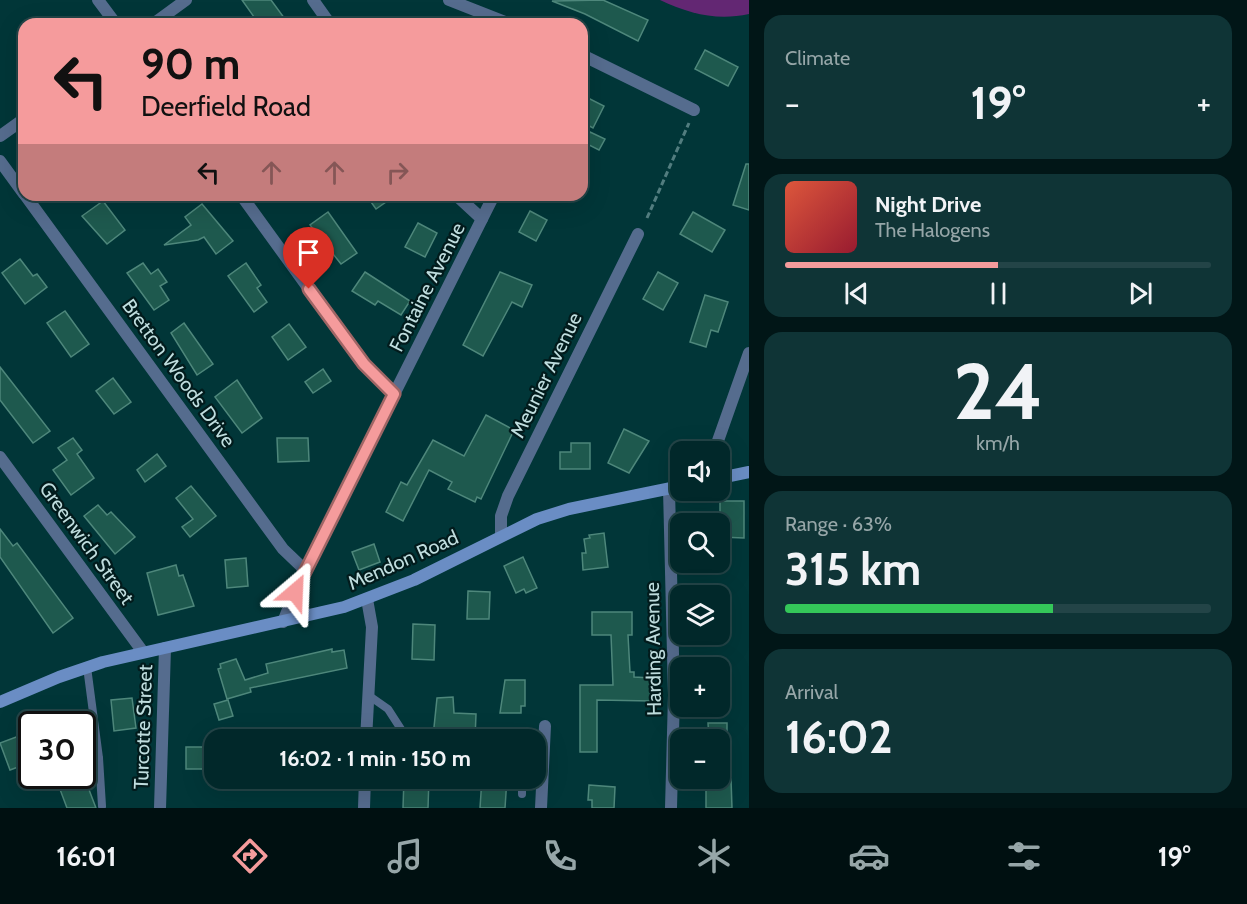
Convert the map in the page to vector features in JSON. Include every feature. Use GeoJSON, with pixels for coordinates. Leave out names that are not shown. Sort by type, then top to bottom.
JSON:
{"type":"FeatureCollection","features":[{"type":"Feature","properties":{"kind":"street"},"geometry":{"type":"LineString","coordinates":[[99,0],[112,18]]}},
{"type":"Feature","properties":{"kind":"street"},"geometry":{"type":"LineString","coordinates":[[161,18],[186,0]]}},
{"type":"Feature","properties":{"kind":"street"},"geometry":{"type":"LineString","coordinates":[[449,0],[495,18]]}},
{"type":"Feature","properties":{"kind":"street"},"geometry":{"type":"LineString","coordinates":[[319,2],[327,18]]}},
{"type":"Feature","properties":{"kind":"street"},"geometry":{"type":"LineString","coordinates":[[588,58],[694,110]]}},
{"type":"Feature","properties":{"kind":"street"},"geometry":{"type":"LineString","coordinates":[[0,136],[18,123]]}},
{"type":"Feature","properties":{"kind":"street","name":"Bretton Woods Drive"},"geometry":{"type":"LineString","coordinates":[[0,161],[18,186]]}},
{"type":"Feature","properties":{"kind":"street","name":"Bretton Woods Drive"},"geometry":{"type":"LineString","coordinates":[[29,201],[283,549],[306,571]]}},
{"type":"Feature","properties":{"kind":"street"},"geometry":{"type":"LineString","coordinates":[[244,201],[364,364],[394,394]]}},
{"type":"Feature","properties":{"kind":"street"},"geometry":{"type":"LineString","coordinates":[[462,201],[482,219]]}},
{"type":"Feature","properties":{"kind":"street","name":"Fontaine Avenue"},"geometry":{"type":"LineString","coordinates":[[283,622],[306,571],[492,201]]}},
{"type":"Feature","properties":{"kind":"street","name":"Meunier Avenue"},"geometry":{"type":"LineString","coordinates":[[501,536],[501,516],[508,496],[638,234]]}},
{"type":"Feature","properties":{"kind":"street"},"geometry":{"type":"LineString","coordinates":[[718,441],[749,353]]}},
{"type":"Feature","properties":{"kind":"street","name":"Greenwich Street"},"geometry":{"type":"LineString","coordinates":[[0,457],[144,652]]}},
{"type":"Feature","properties":{"kind":"street"},"geometry":{"type":"LineString","coordinates":[[730,476],[749,472]]}},
{"type":"Feature","properties":{"kind":"street","name":"Mendon Road"},"geometry":{"type":"LineString","coordinates":[[0,702],[87,667],[144,652],[283,622],[367,599],[435,570],[501,536],[553,513],[670,489]]}},
{"type":"Feature","properties":{"kind":"street","name":"Harding Avenue"},"geometry":{"type":"LineString","coordinates":[[671,808],[675,501]]}},
{"type":"Feature","properties":{"kind":"street"},"geometry":{"type":"LineString","coordinates":[[366,729],[372,627],[367,599]]}},
{"type":"Feature","properties":{"kind":"street","name":"Turcotte Street"},"geometry":{"type":"LineString","coordinates":[[160,808],[165,648]]}},
{"type":"Feature","properties":{"kind":"street"},"geometry":{"type":"LineString","coordinates":[[541,808],[545,726]]}},
{"type":"Feature","properties":{"kind":"street"},"geometry":{"type":"LineString","coordinates":[[364,808],[365,789]]}},
{"type":"Feature","properties":{"kind":"lane"},"geometry":{"type":"LineString","coordinates":[[87,667],[99,758],[102,806]]}},
{"type":"Feature","properties":{"kind":"lane"},"geometry":{"type":"LineString","coordinates":[[368,695],[388,709],[401,729]]}},
{"type":"Feature","properties":{"kind":"lane"},"geometry":{"type":"LineString","coordinates":[[522,789],[522,794]]}},
{"type":"Feature","properties":{"kind":"path"},"geometry":{"type":"LineString","coordinates":[[647,218],[694,110]]}},
{"type":"Feature","properties":{"kind":"shaded area"},"geometry":{"type":"Polygon","coordinates":[[[660,0],[749,0],[749,14],[726,17],[704,15],[660,0]]]}},
{"type":"Feature","properties":{"kind":"building"},"geometry":{"type":"Polygon","coordinates":[[[242,0],[271,0],[284,18],[255,18],[242,0]]]}},
{"type":"Feature","properties":{"kind":"building"},"geometry":{"type":"Polygon","coordinates":[[[603,0],[648,20],[638,41],[585,14],[552,1],[603,0]]]}},
{"type":"Feature","properties":{"kind":"building"},"geometry":{"type":"Polygon","coordinates":[[[705,50],[738,67],[728,86],[695,69],[705,50]]]}},
{"type":"Feature","properties":{"kind":"building"},"geometry":{"type":"Polygon","coordinates":[[[588,98],[604,106],[593,128],[588,125],[588,98]]]}},
{"type":"Feature","properties":{"kind":"building"},"geometry":{"type":"Polygon","coordinates":[[[590,132],[605,139],[599,150],[588,144],[590,132]]]}},
{"type":"Feature","properties":{"kind":"building"},"geometry":{"type":"Polygon","coordinates":[[[746,164],[749,164],[749,210],[733,205],[746,164]]]}},
{"type":"Feature","properties":{"kind":"building"},"geometry":{"type":"Polygon","coordinates":[[[103,201],[125,230],[107,244],[82,216],[103,201]]]}},
{"type":"Feature","properties":{"kind":"building"},"geometry":{"type":"Polygon","coordinates":[[[370,201],[387,201],[376,209],[370,201]]]}},
{"type":"Feature","properties":{"kind":"building"},"geometry":{"type":"Polygon","coordinates":[[[202,204],[233,241],[216,254],[204,237],[164,245],[191,225],[185,217],[202,204]]]}},
{"type":"Feature","properties":{"kind":"building"},"geometry":{"type":"Polygon","coordinates":[[[530,211],[547,220],[536,241],[519,232],[530,211]]]}},
{"type":"Feature","properties":{"kind":"building"},"geometry":{"type":"Polygon","coordinates":[[[328,212],[357,253],[341,264],[310,225],[328,212]]]}},
{"type":"Feature","properties":{"kind":"building"},"geometry":{"type":"Polygon","coordinates":[[[693,212],[725,230],[712,252],[680,234],[693,212]]]}},
{"type":"Feature","properties":{"kind":"building"},"geometry":{"type":"Polygon","coordinates":[[[418,223],[437,233],[425,257],[405,247],[418,223]]]}},
{"type":"Feature","properties":{"kind":"building"},"geometry":{"type":"Polygon","coordinates":[[[20,259],[33,276],[37,274],[47,287],[25,304],[2,273],[20,259]]]}},
{"type":"Feature","properties":{"kind":"building"},"geometry":{"type":"Polygon","coordinates":[[[143,263],[151,274],[158,269],[167,282],[160,286],[169,300],[154,310],[127,273],[143,263]]]}},
{"type":"Feature","properties":{"kind":"building"},"geometry":{"type":"Polygon","coordinates":[[[246,263],[261,285],[257,288],[267,302],[254,312],[228,276],[246,263]]]}},
{"type":"Feature","properties":{"kind":"building"},"geometry":{"type":"Polygon","coordinates":[[[365,272],[410,301],[401,315],[378,301],[375,305],[352,291],[365,272]]]}},
{"type":"Feature","properties":{"kind":"building"},"geometry":{"type":"Polygon","coordinates":[[[500,272],[532,285],[522,307],[512,302],[483,356],[463,345],[500,272]]]}},
{"type":"Feature","properties":{"kind":"building"},"geometry":{"type":"Polygon","coordinates":[[[658,272],[678,283],[663,310],[643,299],[658,272]]]}},
{"type":"Feature","properties":{"kind":"building"},"geometry":{"type":"Polygon","coordinates":[[[705,295],[728,302],[718,332],[711,330],[706,347],[690,342],[705,295]]]}},
{"type":"Feature","properties":{"kind":"building"},"geometry":{"type":"Polygon","coordinates":[[[65,311],[89,344],[71,357],[47,323],[65,311]]]}},
{"type":"Feature","properties":{"kind":"building"},"geometry":{"type":"Polygon","coordinates":[[[184,323],[213,364],[197,375],[171,333],[184,323]]]}},
{"type":"Feature","properties":{"kind":"building"},"geometry":{"type":"Polygon","coordinates":[[[289,324],[306,347],[288,360],[272,337],[289,324]]]}},
{"type":"Feature","properties":{"kind":"building"},"geometry":{"type":"Polygon","coordinates":[[[0,367],[50,431],[33,443],[0,400],[0,367]]]}},
{"type":"Feature","properties":{"kind":"building"},"geometry":{"type":"Polygon","coordinates":[[[323,369],[331,381],[313,393],[305,382],[323,369]]]}},
{"type":"Feature","properties":{"kind":"building"},"geometry":{"type":"Polygon","coordinates":[[[113,378],[131,402],[114,414],[96,391],[113,378]]]}},
{"type":"Feature","properties":{"kind":"building"},"geometry":{"type":"Polygon","coordinates":[[[237,380],[262,418],[242,433],[215,397],[237,380]]]}},
{"type":"Feature","properties":{"kind":"building"},"geometry":{"type":"Polygon","coordinates":[[[486,415],[514,430],[481,499],[477,497],[475,502],[448,489],[452,482],[429,470],[403,521],[386,512],[401,482],[407,485],[433,440],[464,456],[486,415]]]}},
{"type":"Feature","properties":{"kind":"building"},"geometry":{"type":"Polygon","coordinates":[[[624,429],[649,441],[629,473],[608,463],[624,429]]]}},
{"type":"Feature","properties":{"kind":"building"},"geometry":{"type":"Polygon","coordinates":[[[73,438],[82,450],[77,454],[94,478],[71,495],[53,470],[67,460],[58,448],[73,438]]]}},
{"type":"Feature","properties":{"kind":"building"},"geometry":{"type":"Polygon","coordinates":[[[277,438],[308,438],[309,461],[278,462],[277,438]]]}},
{"type":"Feature","properties":{"kind":"building"},"geometry":{"type":"Polygon","coordinates":[[[571,443],[590,443],[590,469],[560,469],[560,452],[571,452],[571,443]]]}},
{"type":"Feature","properties":{"kind":"building"},"geometry":{"type":"Polygon","coordinates":[[[157,454],[166,466],[145,482],[137,470],[157,454]]]}},
{"type":"Feature","properties":{"kind":"building"},"geometry":{"type":"Polygon","coordinates":[[[191,486],[216,516],[190,537],[182,527],[193,519],[176,498],[191,486]]]}},
{"type":"Feature","properties":{"kind":"building"},"geometry":{"type":"Polygon","coordinates":[[[720,501],[744,501],[744,538],[730,537],[730,513],[720,513],[720,501]]]}},
{"type":"Feature","properties":{"kind":"building"},"geometry":{"type":"Polygon","coordinates":[[[98,505],[107,515],[111,512],[135,537],[115,554],[84,516],[98,505]]]}},
{"type":"Feature","properties":{"kind":"building"},"geometry":{"type":"Polygon","coordinates":[[[0,529],[13,546],[17,543],[73,618],[53,633],[0,557],[0,529]]]}},
{"type":"Feature","properties":{"kind":"building"},"geometry":{"type":"Polygon","coordinates":[[[604,533],[608,567],[583,570],[582,553],[586,553],[584,539],[590,538],[589,535],[604,533]]]}},
{"type":"Feature","properties":{"kind":"building"},"geometry":{"type":"Polygon","coordinates":[[[374,544],[380,562],[359,570],[352,552],[374,544]]]}},
{"type":"Feature","properties":{"kind":"building"},"geometry":{"type":"Polygon","coordinates":[[[523,557],[537,588],[526,593],[524,589],[516,593],[504,566],[523,557]]]}},
{"type":"Feature","properties":{"kind":"building"},"geometry":{"type":"Polygon","coordinates":[[[246,558],[248,586],[227,588],[225,560],[246,558]]]}},
{"type":"Feature","properties":{"kind":"building"},"geometry":{"type":"Polygon","coordinates":[[[176,565],[179,576],[183,575],[194,606],[158,615],[147,573],[176,565]]]}},
{"type":"Feature","properties":{"kind":"building"},"geometry":{"type":"Polygon","coordinates":[[[468,591],[490,592],[489,619],[467,619],[468,591]]]}},
{"type":"Feature","properties":{"kind":"building"},"geometry":{"type":"Polygon","coordinates":[[[592,612],[632,612],[632,635],[628,635],[630,672],[634,672],[634,677],[652,678],[652,701],[597,700],[597,752],[580,752],[580,685],[613,685],[611,635],[592,635],[592,612]]]}},
{"type":"Feature","properties":{"kind":"building"},"geometry":{"type":"Polygon","coordinates":[[[413,624],[435,625],[434,660],[412,659],[413,624]]]}},
{"type":"Feature","properties":{"kind":"building"},"geometry":{"type":"Polygon","coordinates":[[[332,649],[332,652],[344,650],[347,668],[250,688],[251,692],[227,699],[218,669],[221,668],[220,664],[236,659],[245,680],[268,673],[266,664],[332,649]]]}},
{"type":"Feature","properties":{"kind":"building"},"geometry":{"type":"Polygon","coordinates":[[[505,680],[525,680],[525,706],[521,706],[521,713],[500,713],[505,680]]]}},
{"type":"Feature","properties":{"kind":"building"},"geometry":{"type":"Polygon","coordinates":[[[453,697],[454,713],[476,714],[475,729],[434,729],[437,698],[453,697]]]}},
{"type":"Feature","properties":{"kind":"building"},"geometry":{"type":"Polygon","coordinates":[[[132,698],[136,728],[114,731],[111,700],[132,698]]]}},
{"type":"Feature","properties":{"kind":"building"},"geometry":{"type":"Polygon","coordinates":[[[228,700],[233,716],[219,720],[214,704],[228,700]]]}},
{"type":"Feature","properties":{"kind":"building"},"geometry":{"type":"Polygon","coordinates":[[[708,723],[727,723],[727,729],[708,729],[708,723]]]}},
{"type":"Feature","properties":{"kind":"building"},"geometry":{"type":"Polygon","coordinates":[[[18,736],[18,767],[10,770],[0,743],[18,736]]]}},
{"type":"Feature","properties":{"kind":"building"},"geometry":{"type":"Polygon","coordinates":[[[186,747],[204,747],[204,769],[186,769],[186,747]]]}},
{"type":"Feature","properties":{"kind":"building"},"geometry":{"type":"Polygon","coordinates":[[[730,779],[732,808],[706,808],[706,789],[730,789],[730,779]]]}},
{"type":"Feature","properties":{"kind":"building"},"geometry":{"type":"Polygon","coordinates":[[[589,785],[615,787],[614,808],[592,808],[592,800],[588,800],[589,785]]]}},
{"type":"Feature","properties":{"kind":"building"},"geometry":{"type":"Polygon","coordinates":[[[60,789],[89,789],[96,808],[67,808],[60,789]]]}},
{"type":"Feature","properties":{"kind":"building"},"geometry":{"type":"Polygon","coordinates":[[[404,789],[429,789],[428,808],[403,808],[404,789]]]}},
{"type":"Feature","properties":{"kind":"building"},"geometry":{"type":"Polygon","coordinates":[[[481,789],[506,789],[505,808],[480,808],[481,789]]]}},
{"type":"Feature","properties":{"kind":"route"},"geometry":{"type":"LineString","coordinates":[[295,592],[394,394],[372,374],[309,289]]}}]}
